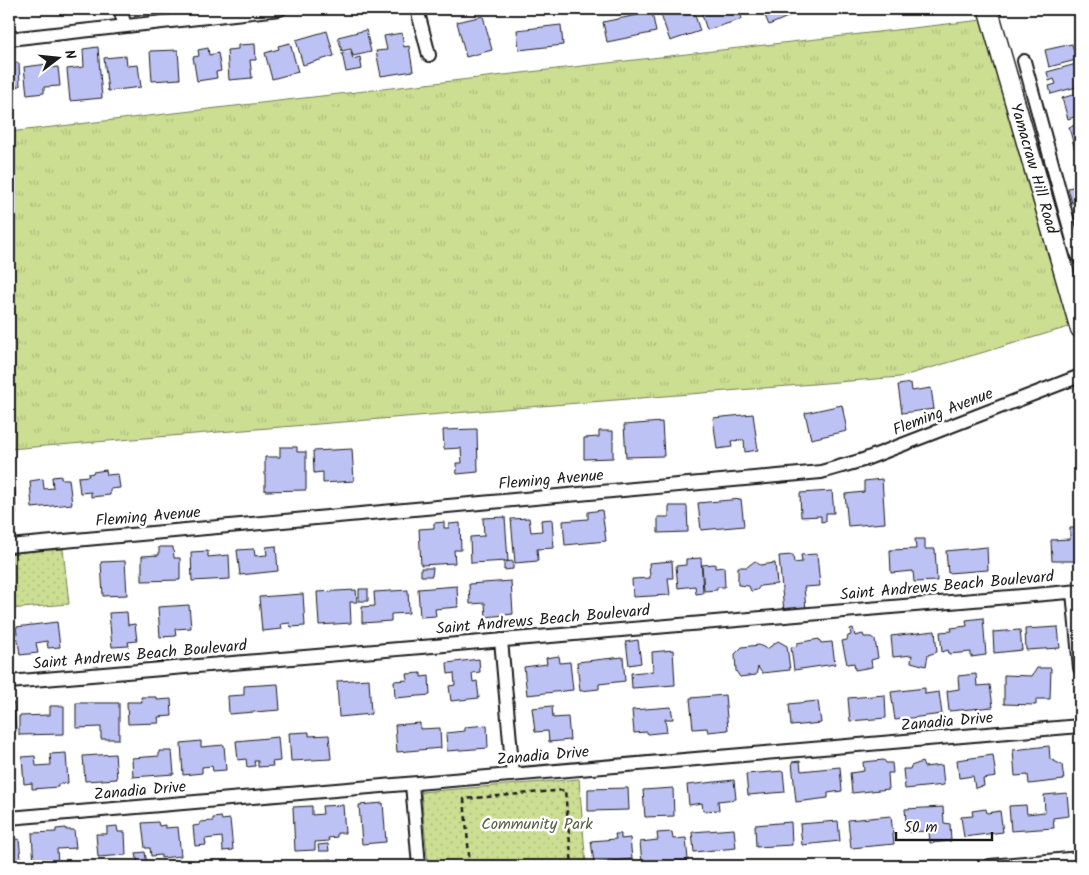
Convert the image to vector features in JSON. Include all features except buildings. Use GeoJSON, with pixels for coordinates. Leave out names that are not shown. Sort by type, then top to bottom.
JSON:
{"type":"FeatureCollection","features":[{"type":"Feature","properties":{"kind":"main road","name":"Yamacraw Hill Road"},"geometry":{"type":"LineString","coordinates":[[988,9],[1080,328]]}},
{"type":"Feature","properties":{"kind":"street"},"geometry":{"type":"LineString","coordinates":[[120,9],[125,26]]}},
{"type":"Feature","properties":{"kind":"street"},"geometry":{"type":"LineString","coordinates":[[9,39],[273,9]]}},
{"type":"Feature","properties":{"kind":"street"},"geometry":{"type":"LineString","coordinates":[[416,9],[429,55]]}},
{"type":"Feature","properties":{"kind":"street"},"geometry":{"type":"LineString","coordinates":[[1024,61],[1076,250],[1080,258]]}},
{"type":"Feature","properties":{"kind":"street","name":"Fleming Avenue"},"geometry":{"type":"LineString","coordinates":[[9,546],[822,472],[863,460],[1080,376]]}},
{"type":"Feature","properties":{"kind":"street"},"geometry":{"type":"LineString","coordinates":[[1077,591],[1080,668]]}},
{"type":"Feature","properties":{"kind":"street","name":"Saint Andrews Beach Boulevard"},"geometry":{"type":"LineString","coordinates":[[9,682],[1077,591]]}},
{"type":"Feature","properties":{"kind":"street"},"geometry":{"type":"LineString","coordinates":[[501,640],[513,775]]}},
{"type":"Feature","properties":{"kind":"street","name":"Zanadia Drive"},"geometry":{"type":"LineString","coordinates":[[9,818],[1080,726]]}},
{"type":"Feature","properties":{"kind":"street"},"geometry":{"type":"LineString","coordinates":[[412,784],[419,866]]}},
{"type":"Feature","properties":{"kind":"street"},"geometry":{"type":"LineString","coordinates":[[990,866],[1080,858]]}},
{"type":"Feature","properties":{"kind":"path"},"geometry":{"type":"LineString","coordinates":[[470,866],[464,798],[565,790],[572,866]]}},
{"type":"Feature","properties":{"kind":"green space"},"geometry":{"type":"Polygon","coordinates":[[[982,20],[1072,326],[900,377],[9,449],[9,132],[982,20]]]}},
{"type":"Feature","properties":{"kind":"green space"},"geometry":{"type":"Polygon","coordinates":[[[63,549],[69,604],[9,609],[9,553],[63,549]]]}},
{"type":"Feature","properties":{"kind":"green space","name":"Community Park"},"geometry":{"type":"Polygon","coordinates":[[[579,779],[586,866],[428,866],[421,792],[579,779]]]}}]}
